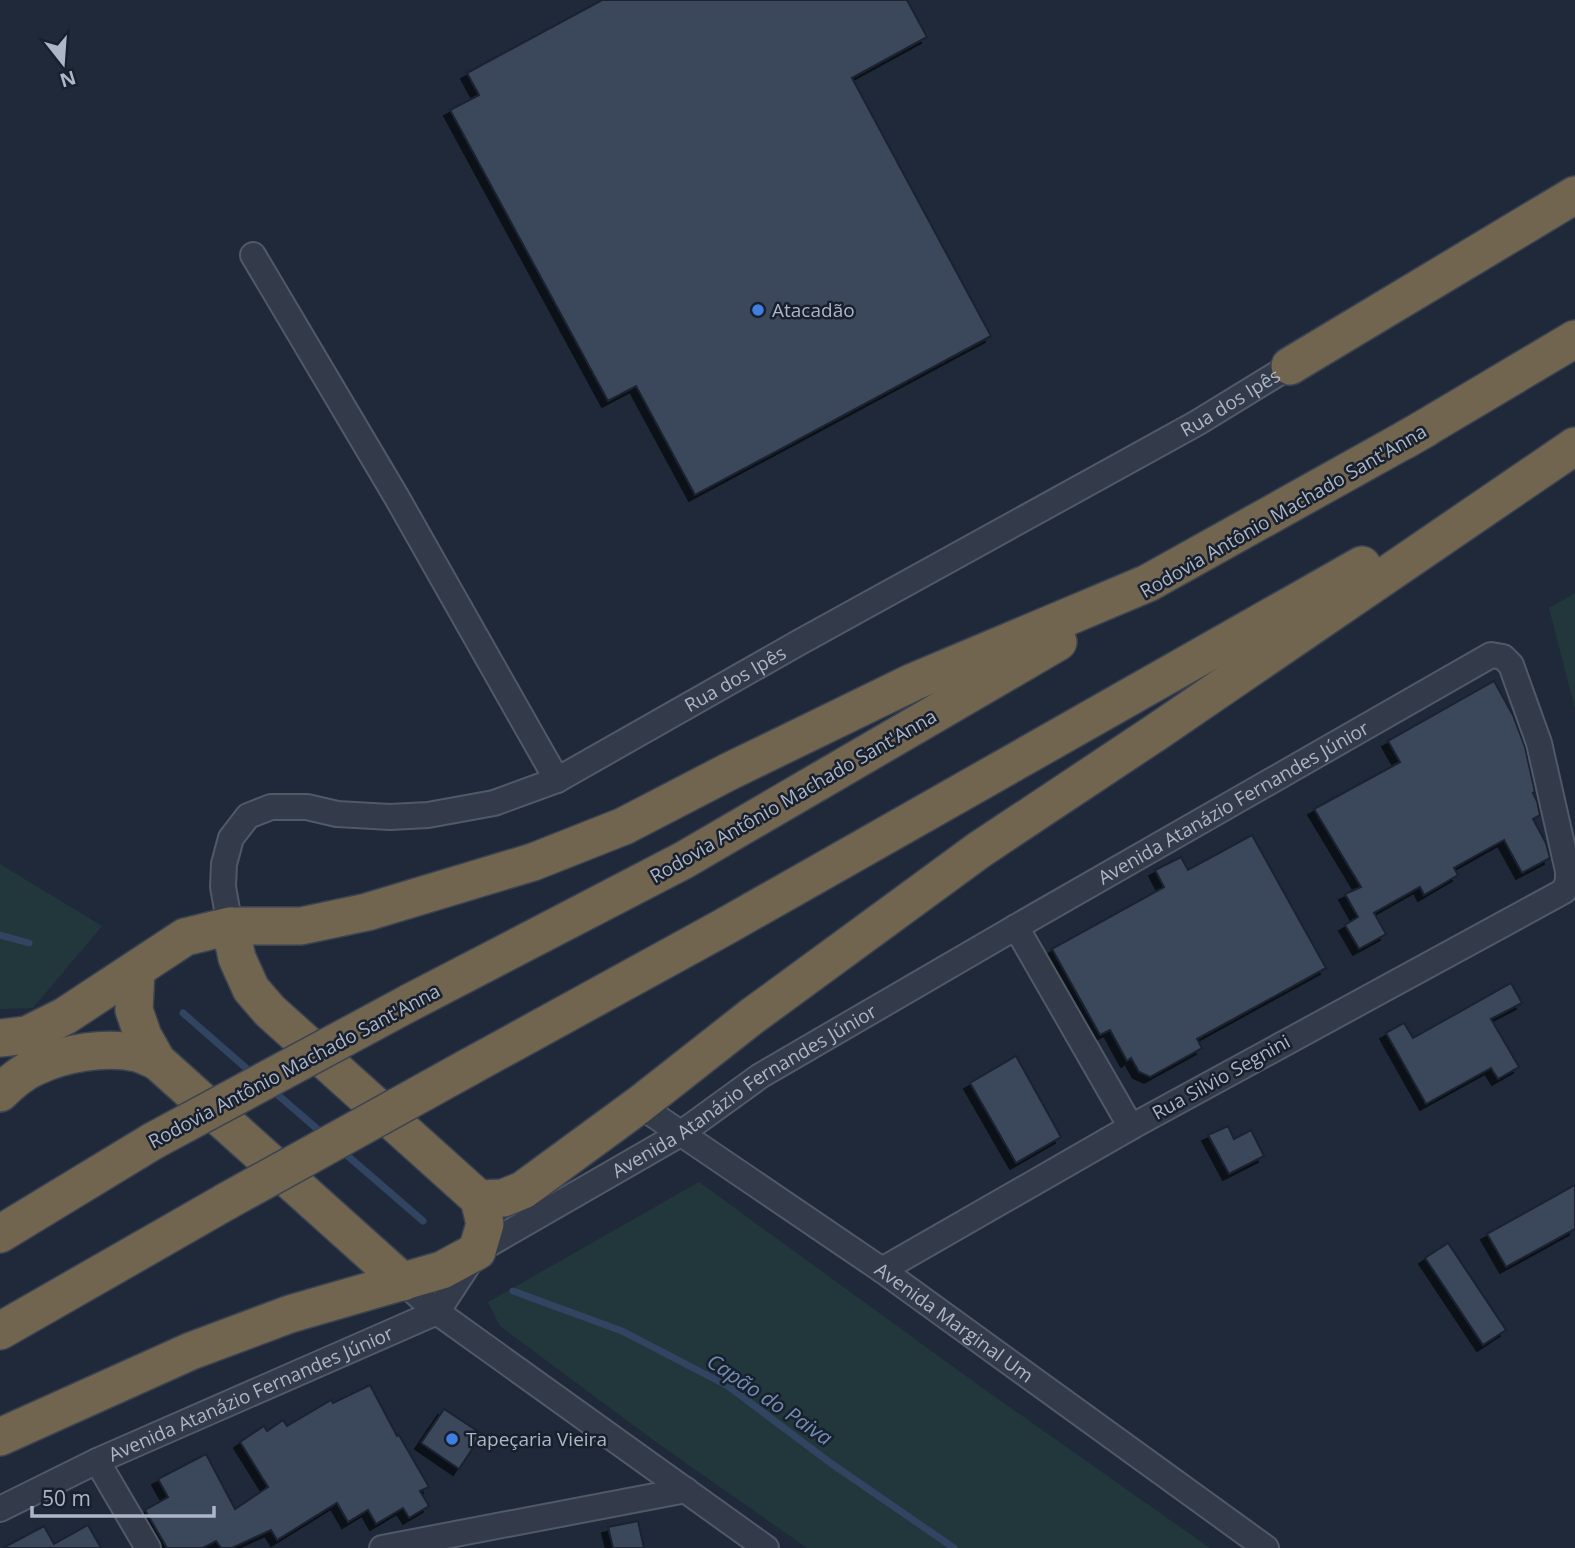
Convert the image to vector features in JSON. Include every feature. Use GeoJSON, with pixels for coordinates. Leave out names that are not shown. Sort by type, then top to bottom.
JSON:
{"type":"FeatureCollection","features":[{"type":"Feature","properties":{"kind":"highway"},"geometry":{"type":"LineString","coordinates":[[1290,366],[1575,195]]}},
{"type":"Feature","properties":{"kind":"highway","name":"Rodovia Antônio Machado Sant'Anna"},"geometry":{"type":"LineString","coordinates":[[0,1234],[153,1141],[409,1003],[684,860],[1575,339]]}},
{"type":"Feature","properties":{"kind":"highway"},"geometry":{"type":"LineString","coordinates":[[0,1038],[27,1035],[65,1016],[185,937],[230,926],[301,926],[367,912],[533,862],[624,827],[728,772],[913,682],[1149,583],[1426,428]]}},
{"type":"Feature","properties":{"kind":"highway"},"geometry":{"type":"LineString","coordinates":[[479,1199],[503,1198],[523,1190],[639,1105],[751,1017],[979,850],[1155,733],[1575,445]]}},
{"type":"Feature","properties":{"kind":"highway"},"geometry":{"type":"LineString","coordinates":[[0,1331],[227,1201],[724,927],[1575,445]]}},
{"type":"Feature","properties":{"kind":"highway"},"geometry":{"type":"LineString","coordinates":[[0,1437],[191,1351],[290,1314],[442,1270],[477,1251],[485,1224],[479,1199],[270,1011],[251,989],[237,958],[230,926]]}},
{"type":"Feature","properties":{"kind":"highway"},"geometry":{"type":"LineString","coordinates":[[136,970],[134,1010],[143,1036],[158,1061],[403,1282]]}},
{"type":"Feature","properties":{"kind":"highway"},"geometry":{"type":"LineString","coordinates":[[0,1093],[13,1080],[35,1067],[86,1052],[136,1053],[158,1061]]}},
{"type":"Feature","properties":{"kind":"street"},"geometry":{"type":"LineString","coordinates":[[253,255],[396,496],[557,780]]}},
{"type":"Feature","properties":{"kind":"street","name":"Rua dos Ipês"},"geometry":{"type":"LineString","coordinates":[[230,926],[223,887],[224,864],[231,838],[248,816],[271,807],[307,807],[337,814],[390,817],[428,815],[494,803],[557,780],[800,642],[1197,423],[1290,366]]}},
{"type":"Feature","properties":{"kind":"street","name":"Avenida Atanázio Fernandes Júnior"},"geometry":{"type":"LineString","coordinates":[[0,1510],[97,1461],[436,1312],[477,1251],[680,1134],[760,1076],[1491,655],[1503,657],[1511,665],[1539,743],[1568,871],[1564,891]]}},
{"type":"Feature","properties":{"kind":"street","name":"Rua Silvio Segnini"},"geometry":{"type":"LineString","coordinates":[[882,1269],[1131,1127],[1564,891]]}},
{"type":"Feature","properties":{"kind":"street"},"geometry":{"type":"LineString","coordinates":[[1016,927],[1131,1127]]}},
{"type":"Feature","properties":{"kind":"street","name":"Avenida Marginal Um"},"geometry":{"type":"LineString","coordinates":[[639,1105],[882,1269],[1266,1548]]}},
{"type":"Feature","properties":{"kind":"street"},"geometry":{"type":"LineString","coordinates":[[403,1282],[436,1312],[766,1548]]}},
{"type":"Feature","properties":{"kind":"street"},"geometry":{"type":"LineString","coordinates":[[97,1461],[148,1548]]}},
{"type":"Feature","properties":{"kind":"street"},"geometry":{"type":"LineString","coordinates":[[382,1548],[686,1490]]}},
{"type":"Feature","properties":{"kind":"green space"},"geometry":{"type":"Polygon","coordinates":[[[1575,593],[1575,709],[1549,608],[1575,593]]]}},
{"type":"Feature","properties":{"kind":"green space"},"geometry":{"type":"Polygon","coordinates":[[[0,864],[102,926],[33,1008],[0,1009],[0,864]]]}},
{"type":"Feature","properties":{"kind":"green space"},"geometry":{"type":"Polygon","coordinates":[[[699,1182],[984,1389],[1210,1548],[807,1548],[660,1445],[500,1326],[488,1302],[699,1182]]]}},
{"type":"Feature","properties":{"kind":"building"},"geometry":{"type":"Polygon","coordinates":[[[602,0],[907,0],[927,37],[852,78],[991,336],[695,495],[636,386],[608,401],[450,110],[479,95],[467,73],[602,0]]]}},
{"type":"Feature","properties":{"kind":"building"},"geometry":{"type":"Polygon","coordinates":[[[1494,681],[1513,715],[1525,747],[1540,815],[1533,819],[1546,843],[1550,858],[1522,873],[1504,840],[1454,868],[1458,875],[1424,895],[1420,887],[1374,913],[1386,934],[1359,949],[1345,925],[1358,917],[1345,894],[1361,887],[1314,809],[1400,762],[1388,741],[1494,681]]]}},
{"type":"Feature","properties":{"kind":"building"},"geometry":{"type":"Polygon","coordinates":[[[1252,835],[1326,968],[1197,1039],[1202,1048],[1150,1077],[1139,1072],[1131,1058],[1127,1061],[1110,1030],[1100,1035],[1052,949],[1164,887],[1155,870],[1181,857],[1188,870],[1252,835]]]}},
{"type":"Feature","properties":{"kind":"building"},"geometry":{"type":"Polygon","coordinates":[[[1511,983],[1522,1003],[1491,1019],[1519,1067],[1498,1079],[1491,1068],[1426,1104],[1386,1033],[1404,1023],[1413,1038],[1511,983]]]}},
{"type":"Feature","properties":{"kind":"building"},"geometry":{"type":"Polygon","coordinates":[[[1016,1056],[1061,1137],[1016,1163],[970,1083],[1016,1056]]]}},
{"type":"Feature","properties":{"kind":"building"},"geometry":{"type":"Polygon","coordinates":[[[1228,1126],[1234,1139],[1251,1130],[1264,1156],[1229,1174],[1208,1135],[1228,1126]]]}},
{"type":"Feature","properties":{"kind":"building"},"geometry":{"type":"Polygon","coordinates":[[[1575,1185],[1575,1229],[1506,1267],[1487,1234],[1575,1185]]]}},
{"type":"Feature","properties":{"kind":"building"},"geometry":{"type":"Polygon","coordinates":[[[1448,1243],[1506,1330],[1483,1345],[1425,1258],[1448,1243]]]}},
{"type":"Feature","properties":{"kind":"building"},"geometry":{"type":"Polygon","coordinates":[[[370,1385],[397,1436],[399,1435],[429,1487],[420,1491],[429,1506],[409,1518],[403,1508],[376,1524],[368,1510],[348,1522],[337,1503],[277,1540],[271,1530],[232,1548],[221,1548],[216,1541],[203,1548],[167,1548],[145,1510],[168,1497],[158,1479],[206,1454],[235,1509],[268,1487],[240,1442],[264,1426],[267,1431],[283,1420],[287,1426],[331,1400],[333,1403],[370,1385]]]}},
{"type":"Feature","properties":{"kind":"building","name":"Tapeçaria Vieira"},"geometry":{"type":"Polygon","coordinates":[[[444,1409],[482,1434],[459,1469],[421,1443],[444,1409]]]}},
{"type":"Feature","properties":{"kind":"building"},"geometry":{"type":"Polygon","coordinates":[[[638,1521],[644,1548],[613,1548],[608,1527],[638,1521]]]}},
{"type":"Feature","properties":{"kind":"building"},"geometry":{"type":"Polygon","coordinates":[[[88,1525],[101,1548],[3,1548],[44,1526],[54,1544],[88,1525]]]}},
{"type":"Feature","properties":{"kind":"waterway","name":"Capão do Paiva"},"geometry":{"type":"LineString","coordinates":[[0,935],[29,943]]}},
{"type":"Feature","properties":{"kind":"waterway"},"geometry":{"type":"LineString","coordinates":[[183,1013],[254,1075]]}},
{"type":"Feature","properties":{"kind":"waterway"},"geometry":{"type":"LineString","coordinates":[[271,1089],[323,1134]]}},
{"type":"Feature","properties":{"kind":"waterway"},"geometry":{"type":"LineString","coordinates":[[342,1151],[423,1221]]}},
{"type":"Feature","properties":{"kind":"waterway","name":"Capão do Paiva"},"geometry":{"type":"LineString","coordinates":[[513,1291],[622,1331],[728,1386],[832,1464],[954,1548]]}},
{"type":"Feature","properties":{"kind":"place","name":"Atacadão"},"geometry":{"type":"Point","coordinates":[758,310]}},
{"type":"Feature","properties":{"kind":"place","name":"Tapeçaria Vieira"},"geometry":{"type":"Point","coordinates":[452,1439]}}]}
